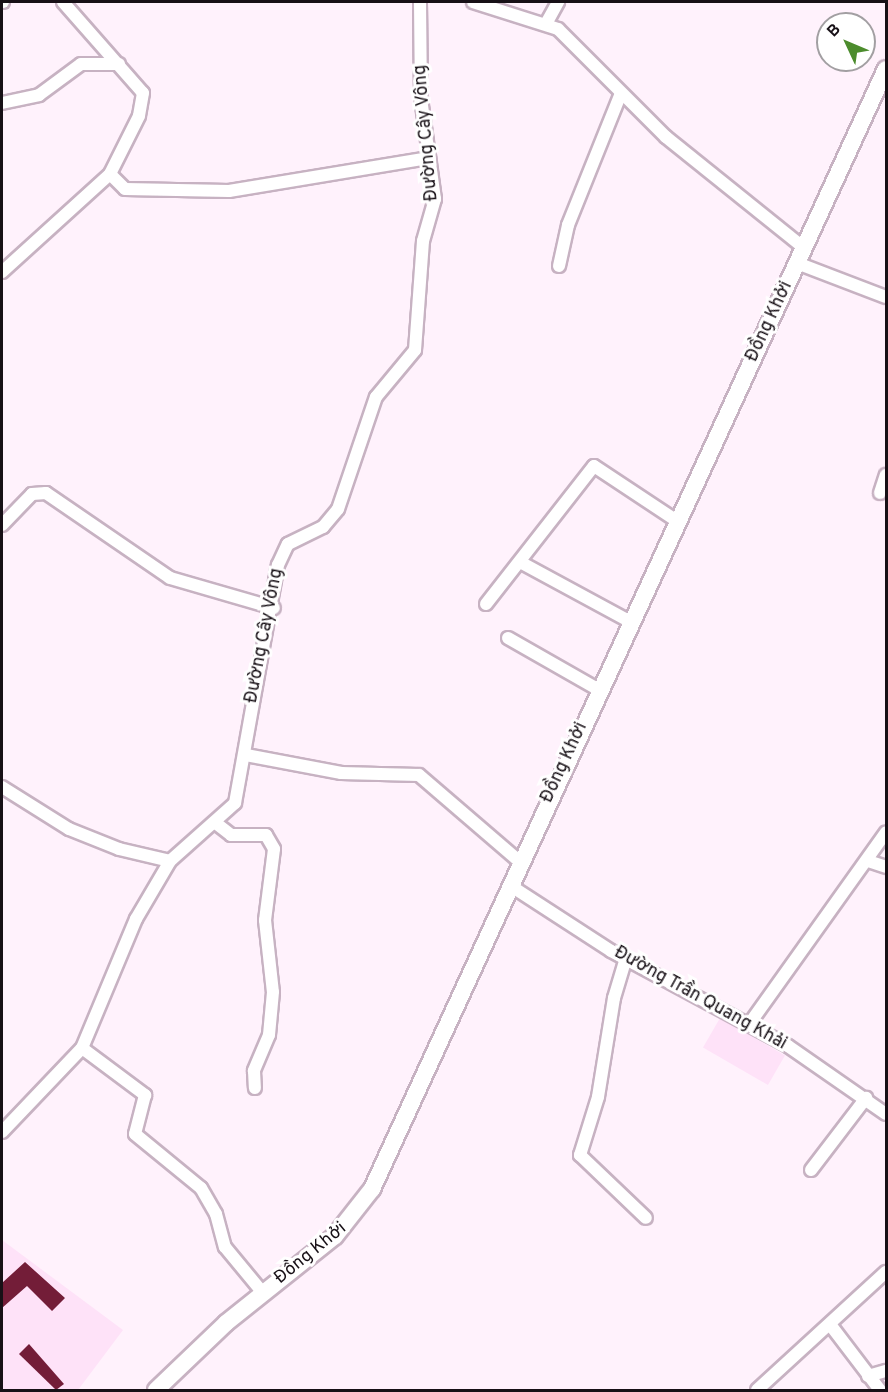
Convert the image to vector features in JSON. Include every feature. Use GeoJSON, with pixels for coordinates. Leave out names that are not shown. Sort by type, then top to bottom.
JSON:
{"type":"FeatureCollection","features":[{"type":"Feature","properties":{"kind":"main road","name":"Đồng Khởi"},"geometry":{"type":"LineString","coordinates":[[156,1390],[263,1293],[316,1254],[361,1208],[886,69]]}},
{"type":"Feature","properties":{"kind":"street"},"geometry":{"type":"LineString","coordinates":[[2,272],[110,174],[143,98],[119,64],[63,2]]}},
{"type":"Feature","properties":{"kind":"street","name":"Đường Cây Vông"},"geometry":{"type":"LineString","coordinates":[[2,1132],[82,1048],[136,919],[170,861],[217,824],[235,803],[274,608],[282,554],[338,509],[376,397],[415,350],[423,241],[435,199],[421,98],[420,2]]}},
{"type":"Feature","properties":{"kind":"street"},"geometry":{"type":"LineString","coordinates":[[473,2],[547,22],[568,36],[666,137],[804,248]]}},
{"type":"Feature","properties":{"kind":"street"},"geometry":{"type":"LineString","coordinates":[[547,22],[558,2]]}},
{"type":"Feature","properties":{"kind":"street"},"geometry":{"type":"LineString","coordinates":[[2,103],[39,96],[81,64],[119,64]]}},
{"type":"Feature","properties":{"kind":"street"},"geometry":{"type":"LineString","coordinates":[[559,266],[568,225],[621,93]]}},
{"type":"Feature","properties":{"kind":"street"},"geometry":{"type":"LineString","coordinates":[[110,174],[125,189],[191,194],[429,158]]}},
{"type":"Feature","properties":{"kind":"street"},"geometry":{"type":"LineString","coordinates":[[797,263],[886,297]]}},
{"type":"Feature","properties":{"kind":"street"},"geometry":{"type":"LineString","coordinates":[[486,604],[594,465],[677,521]]}},
{"type":"Feature","properties":{"kind":"street"},"geometry":{"type":"LineString","coordinates":[[880,493],[886,475]]}},
{"type":"Feature","properties":{"kind":"street"},"geometry":{"type":"LineString","coordinates":[[2,525],[32,494],[46,493],[170,578],[274,608]]}},
{"type":"Feature","properties":{"kind":"street"},"geometry":{"type":"LineString","coordinates":[[520,562],[630,622]]}},
{"type":"Feature","properties":{"kind":"street"},"geometry":{"type":"LineString","coordinates":[[508,638],[599,690]]}},
{"type":"Feature","properties":{"kind":"street"},"geometry":{"type":"LineString","coordinates":[[246,755],[341,773],[419,775],[520,862]]}},
{"type":"Feature","properties":{"kind":"street"},"geometry":{"type":"LineString","coordinates":[[3,792],[69,829],[119,849],[170,861]]}},
{"type":"Feature","properties":{"kind":"street"},"geometry":{"type":"LineString","coordinates":[[217,824],[231,835],[266,835],[274,849],[266,920],[273,992],[269,1035],[254,1071],[255,1088]]}},
{"type":"Feature","properties":{"kind":"street"},"geometry":{"type":"LineString","coordinates":[[750,1023],[868,861],[886,832]]}},
{"type":"Feature","properties":{"kind":"street"},"geometry":{"type":"LineString","coordinates":[[868,861],[886,867]]}},
{"type":"Feature","properties":{"kind":"street","name":"Đường Trần Quang Khải"},"geometry":{"type":"LineString","coordinates":[[511,886],[626,958],[750,1023],[866,1098],[886,1114]]}},
{"type":"Feature","properties":{"kind":"street"},"geometry":{"type":"LineString","coordinates":[[626,958],[614,998],[598,1097],[580,1155],[646,1218]]}},
{"type":"Feature","properties":{"kind":"street"},"geometry":{"type":"LineString","coordinates":[[82,1048],[145,1095],[135,1134],[201,1188],[216,1214],[225,1247],[263,1293]]}},
{"type":"Feature","properties":{"kind":"street"},"geometry":{"type":"LineString","coordinates":[[812,1170],[866,1098]]}},
{"type":"Feature","properties":{"kind":"street"},"geometry":{"type":"LineString","coordinates":[[757,1390],[832,1327],[886,1272]]}},
{"type":"Feature","properties":{"kind":"street"},"geometry":{"type":"LineString","coordinates":[[832,1327],[880,1390]]}},
{"type":"Feature","properties":{"kind":"street"},"geometry":{"type":"LineString","coordinates":[[868,1376],[886,1371]]}},
{"type":"Feature","properties":{"kind":"shaded area"},"geometry":{"type":"Polygon","coordinates":[[[720,1018],[785,1056],[768,1085],[703,1047],[720,1018]]]}},
{"type":"Feature","properties":{"kind":"shaded area"},"geometry":{"type":"Polygon","coordinates":[[[2,1240],[123,1330],[78,1390],[2,1390],[2,1240]]]}},
{"type":"Feature","properties":{"kind":"building"},"geometry":{"type":"Polygon","coordinates":[[[25,1262],[65,1298],[52,1311],[27,1286],[2,1308],[2,1283],[25,1262]]]}},
{"type":"Feature","properties":{"kind":"building"},"geometry":{"type":"Polygon","coordinates":[[[29,1344],[64,1384],[56,1390],[19,1354],[29,1344]]]}}]}
